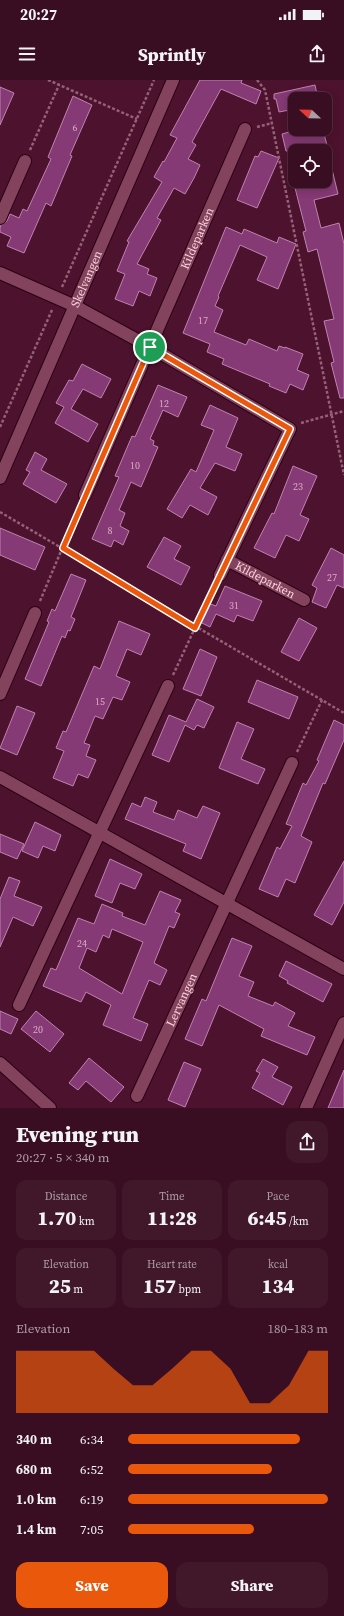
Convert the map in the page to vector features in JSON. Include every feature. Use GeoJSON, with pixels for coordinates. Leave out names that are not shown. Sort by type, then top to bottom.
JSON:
{"type":"FeatureCollection","features":[{"type":"Feature","properties":{"kind":"street","name":"Skelvangen"},"geometry":{"type":"LineString","coordinates":[[0,478],[173,80]]}},
{"type":"Feature","properties":{"kind":"street","name":"Kildeparken"},"geometry":{"type":"LineString","coordinates":[[85,495],[245,129]]}},
{"type":"Feature","properties":{"kind":"street"},"geometry":{"type":"LineString","coordinates":[[0,218],[25,161]]}},
{"type":"Feature","properties":{"kind":"street"},"geometry":{"type":"LineString","coordinates":[[0,273],[75,306],[150,347],[290,429]]}},
{"type":"Feature","properties":{"kind":"street","name":"Kildeparken"},"geometry":{"type":"LineString","coordinates":[[220,576],[290,429]]}},
{"type":"Feature","properties":{"kind":"street","name":"Kildeparken"},"geometry":{"type":"LineString","coordinates":[[227,560],[304,600]]}},
{"type":"Feature","properties":{"kind":"street"},"geometry":{"type":"LineString","coordinates":[[0,694],[35,613]]}},
{"type":"Feature","properties":{"kind":"street"},"geometry":{"type":"LineString","coordinates":[[19,1005],[168,686]]}},
{"type":"Feature","properties":{"kind":"street","name":"Lervangen"},"geometry":{"type":"LineString","coordinates":[[138,1096],[292,763]]}},
{"type":"Feature","properties":{"kind":"street"},"geometry":{"type":"LineString","coordinates":[[0,777],[344,969]]}},
{"type":"Feature","properties":{"kind":"street"},"geometry":{"type":"LineString","coordinates":[[306,1108],[344,1023]]}},
{"type":"Feature","properties":{"kind":"street"},"geometry":{"type":"LineString","coordinates":[[0,1063],[50,1108]]}},
{"type":"Feature","properties":{"kind":"path"},"geometry":{"type":"LineString","coordinates":[[50,80],[137,119]]}},
{"type":"Feature","properties":{"kind":"path"},"geometry":{"type":"LineString","coordinates":[[0,427],[154,80]]}},
{"type":"Feature","properties":{"kind":"path"},"geometry":{"type":"LineString","coordinates":[[257,80],[265,90],[344,475]]}},
{"type":"Feature","properties":{"kind":"path"},"geometry":{"type":"LineString","coordinates":[[25,161],[59,85]]}},
{"type":"Feature","properties":{"kind":"path"},"geometry":{"type":"LineString","coordinates":[[290,429],[297,424],[332,415],[344,410]]}},
{"type":"Feature","properties":{"kind":"path"},"geometry":{"type":"LineString","coordinates":[[35,613],[85,495]]}},
{"type":"Feature","properties":{"kind":"path"},"geometry":{"type":"LineString","coordinates":[[0,512],[63,548],[195,628],[344,713]]}},
{"type":"Feature","properties":{"kind":"path"},"geometry":{"type":"LineString","coordinates":[[168,686],[220,576]]}},
{"type":"Feature","properties":{"kind":"path"},"geometry":{"type":"LineString","coordinates":[[292,763],[322,700]]}},
{"type":"Feature","properties":{"kind":"building"},"geometry":{"type":"Polygon","coordinates":[[[200,80],[242,80],[241,83],[261,91],[256,104],[221,89],[192,142],[196,145],[188,159],[200,165],[194,178],[185,194],[174,188],[157,218],[161,220],[137,264],[149,269],[147,274],[157,278],[150,296],[139,291],[133,306],[115,299],[125,274],[117,271],[129,242],[127,241],[162,182],[154,177],[177,138],[170,135],[200,80]]]}},
{"type":"Feature","properties":{"kind":"building"},"geometry":{"type":"Polygon","coordinates":[[[315,85],[316,92],[288,92],[288,110],[279,112],[276,99],[274,99],[274,94],[315,85]]]}},
{"type":"Feature","properties":{"kind":"building"},"geometry":{"type":"Polygon","coordinates":[[[0,87],[14,93],[0,125],[0,87]]]}},
{"type":"Feature","properties":{"kind":"building"},"geometry":{"type":"Polygon","coordinates":[[[73,96],[92,105],[70,155],[72,156],[51,206],[46,203],[24,253],[7,246],[11,237],[0,232],[0,228],[1,225],[7,221],[10,214],[19,218],[23,209],[27,211],[51,159],[48,157],[73,96]]]}},
{"type":"Feature","properties":{"kind":"building"},"geometry":{"type":"Polygon","coordinates":[[[288,132],[288,136],[325,136],[327,144],[288,144],[288,151],[286,151],[282,134],[288,132]]]}},
{"type":"Feature","properties":{"kind":"building"},"geometry":{"type":"Polygon","coordinates":[[[261,151],[279,158],[257,208],[237,200],[255,156],[258,157],[261,151]]]}},
{"type":"Feature","properties":{"kind":"building"},"geometry":{"type":"Polygon","coordinates":[[[332,169],[338,194],[314,200],[321,228],[339,223],[344,244],[344,398],[340,398],[331,363],[334,362],[324,321],[334,319],[317,249],[308,252],[303,232],[306,231],[295,188],[332,188],[332,169]]]}},
{"type":"Feature","properties":{"kind":"building"},"geometry":{"type":"Polygon","coordinates":[[[226,227],[242,234],[244,229],[277,243],[279,237],[296,244],[278,289],[257,280],[267,257],[240,245],[215,306],[223,310],[214,332],[246,345],[249,339],[277,351],[279,346],[303,354],[297,370],[309,375],[303,390],[290,384],[286,393],[269,386],[270,384],[222,364],[224,359],[207,352],[210,344],[183,333],[226,227]]]}},
{"type":"Feature","properties":{"kind":"building"},"geometry":{"type":"Polygon","coordinates":[[[82,364],[111,379],[101,398],[83,389],[71,409],[98,424],[88,442],[55,423],[64,407],[56,403],[69,380],[73,381],[82,364]]]}},
{"type":"Feature","properties":{"kind":"building"},"geometry":{"type":"Polygon","coordinates":[[[158,385],[187,397],[178,417],[163,410],[150,439],[154,441],[153,445],[158,447],[141,487],[131,482],[119,510],[125,513],[120,526],[129,531],[123,545],[114,540],[111,547],[92,539],[119,477],[115,476],[132,436],[135,437],[158,385]]]}},
{"type":"Feature","properties":{"kind":"building"},"geometry":{"type":"Polygon","coordinates":[[[210,405],[238,418],[226,447],[242,454],[235,471],[215,463],[200,488],[217,497],[208,515],[190,505],[182,518],[167,509],[191,469],[196,472],[214,430],[201,425],[210,405]]]}},
{"type":"Feature","properties":{"kind":"building"},"geometry":{"type":"Polygon","coordinates":[[[35,452],[47,459],[41,470],[67,484],[56,503],[23,484],[30,472],[26,470],[35,452]]]}},
{"type":"Feature","properties":{"kind":"building"},"geometry":{"type":"Polygon","coordinates":[[[293,466],[317,476],[300,515],[309,519],[299,541],[286,535],[275,558],[254,548],[272,513],[274,514],[293,466]]]}},
{"type":"Feature","properties":{"kind":"building"},"geometry":{"type":"Polygon","coordinates":[[[0,528],[45,547],[35,570],[0,555],[0,528]]]}},
{"type":"Feature","properties":{"kind":"building"},"geometry":{"type":"Polygon","coordinates":[[[164,537],[181,546],[174,559],[190,567],[181,585],[147,567],[164,537]]]}},
{"type":"Feature","properties":{"kind":"building"},"geometry":{"type":"Polygon","coordinates":[[[331,548],[344,555],[344,588],[337,585],[326,608],[312,602],[317,588],[312,585],[331,548]]]}},
{"type":"Feature","properties":{"kind":"building"},"geometry":{"type":"Polygon","coordinates":[[[71,574],[86,580],[71,617],[75,619],[70,631],[68,630],[65,638],[62,636],[41,686],[25,679],[49,622],[47,621],[52,609],[55,611],[71,574]]]}},
{"type":"Feature","properties":{"kind":"building"},"geometry":{"type":"Polygon","coordinates":[[[225,586],[262,601],[253,621],[237,615],[234,622],[216,614],[210,627],[200,622],[208,603],[216,606],[225,586]]]}},
{"type":"Feature","properties":{"kind":"building"},"geometry":{"type":"Polygon","coordinates":[[[299,618],[317,628],[299,661],[281,652],[299,618]]]}},
{"type":"Feature","properties":{"kind":"building"},"geometry":{"type":"Polygon","coordinates":[[[119,621],[150,634],[141,655],[127,649],[116,676],[130,682],[122,700],[113,697],[103,719],[95,716],[84,743],[90,745],[86,756],[96,760],[88,778],[78,774],[73,786],[53,778],[64,751],[56,748],[63,731],[66,732],[94,666],[100,669],[119,621]]]}},
{"type":"Feature","properties":{"kind":"building"},"geometry":{"type":"Polygon","coordinates":[[[200,649],[217,657],[201,696],[183,689],[200,649]]]}},
{"type":"Feature","properties":{"kind":"building"},"geometry":{"type":"Polygon","coordinates":[[[257,680],[298,697],[289,719],[248,702],[257,680]]]}},
{"type":"Feature","properties":{"kind":"building"},"geometry":{"type":"Polygon","coordinates":[[[197,699],[214,707],[204,728],[197,725],[194,730],[185,725],[169,762],[152,755],[169,715],[186,722],[197,699]]]}},
{"type":"Feature","properties":{"kind":"building"},"geometry":{"type":"Polygon","coordinates":[[[17,706],[35,713],[17,755],[0,748],[17,706]]]}},
{"type":"Feature","properties":{"kind":"building"},"geometry":{"type":"Polygon","coordinates":[[[334,720],[344,725],[344,740],[325,784],[323,783],[301,836],[312,842],[295,883],[286,879],[278,897],[259,889],[277,847],[280,849],[292,826],[286,824],[303,783],[306,785],[319,761],[317,760],[334,720]]]}},
{"type":"Feature","properties":{"kind":"building"},"geometry":{"type":"Polygon","coordinates":[[[237,722],[254,729],[241,759],[265,769],[258,784],[219,768],[237,722]]]}},
{"type":"Feature","properties":{"kind":"building"},"geometry":{"type":"Polygon","coordinates":[[[145,797],[157,802],[153,812],[174,820],[178,810],[197,818],[203,806],[220,813],[201,859],[183,851],[186,844],[125,819],[132,803],[141,807],[145,797]]]}},
{"type":"Feature","properties":{"kind":"building"},"geometry":{"type":"Polygon","coordinates":[[[35,822],[61,835],[55,851],[43,846],[38,858],[22,851],[35,822]]]}},
{"type":"Feature","properties":{"kind":"building"},"geometry":{"type":"Polygon","coordinates":[[[0,834],[24,844],[17,859],[0,852],[0,834]]]}},
{"type":"Feature","properties":{"kind":"building"},"geometry":{"type":"Polygon","coordinates":[[[110,859],[142,874],[135,889],[120,883],[112,903],[95,896],[110,859]]]}},
{"type":"Feature","properties":{"kind":"building"},"geometry":{"type":"Polygon","coordinates":[[[344,861],[344,902],[332,925],[314,915],[344,861]]]}},
{"type":"Feature","properties":{"kind":"building"},"geometry":{"type":"Polygon","coordinates":[[[9,877],[20,881],[14,896],[42,907],[33,926],[13,917],[0,947],[0,899],[9,877]]]}},
{"type":"Feature","properties":{"kind":"building"},"geometry":{"type":"Polygon","coordinates":[[[160,891],[181,900],[175,912],[180,914],[174,928],[169,926],[154,963],[167,970],[160,985],[149,980],[133,1018],[148,1024],[141,1041],[103,1025],[111,1005],[86,992],[81,1002],[43,986],[51,968],[56,970],[78,918],[94,924],[102,904],[123,913],[122,916],[145,925],[160,891]],[[112,929],[109,938],[103,935],[96,952],[87,948],[79,968],[122,994],[143,942],[112,929]]]}},
{"type":"Feature","properties":{"kind":"building"},"geometry":{"type":"Polygon","coordinates":[[[232,938],[252,946],[239,976],[254,982],[248,996],[273,1006],[275,1002],[295,1013],[288,1026],[315,1037],[307,1055],[261,1036],[264,1029],[219,1005],[202,1046],[185,1039],[202,999],[206,1001],[232,938]]]}},
{"type":"Feature","properties":{"kind":"building"},"geometry":{"type":"Polygon","coordinates":[[[286,961],[332,984],[323,1002],[287,983],[288,981],[279,976],[286,961]]]}},
{"type":"Feature","properties":{"kind":"building"},"geometry":{"type":"Polygon","coordinates":[[[0,1011],[18,1019],[11,1034],[0,1029],[0,1011]]]}},
{"type":"Feature","properties":{"kind":"building"},"geometry":{"type":"Polygon","coordinates":[[[36,1011],[64,1034],[50,1052],[21,1029],[36,1011]]]}},
{"type":"Feature","properties":{"kind":"building"},"geometry":{"type":"Polygon","coordinates":[[[89,1058],[124,1087],[111,1102],[86,1081],[78,1090],[69,1083],[89,1058]]]}},
{"type":"Feature","properties":{"kind":"building"},"geometry":{"type":"Polygon","coordinates":[[[263,1059],[278,1067],[272,1077],[292,1087],[283,1105],[252,1088],[260,1073],[256,1071],[263,1059]]]}},
{"type":"Feature","properties":{"kind":"building"},"geometry":{"type":"Polygon","coordinates":[[[184,1062],[201,1069],[185,1107],[168,1100],[184,1062]]]}},
{"type":"Feature","properties":{"kind":"building"},"geometry":{"type":"Polygon","coordinates":[[[344,1070],[344,1108],[328,1108],[344,1070]]]}},
{"type":"Feature","properties":{"kind":"route"},"geometry":{"type":"LineString","coordinates":[[150,347],[290,429],[195,628],[63,548],[150,347]]}}]}
